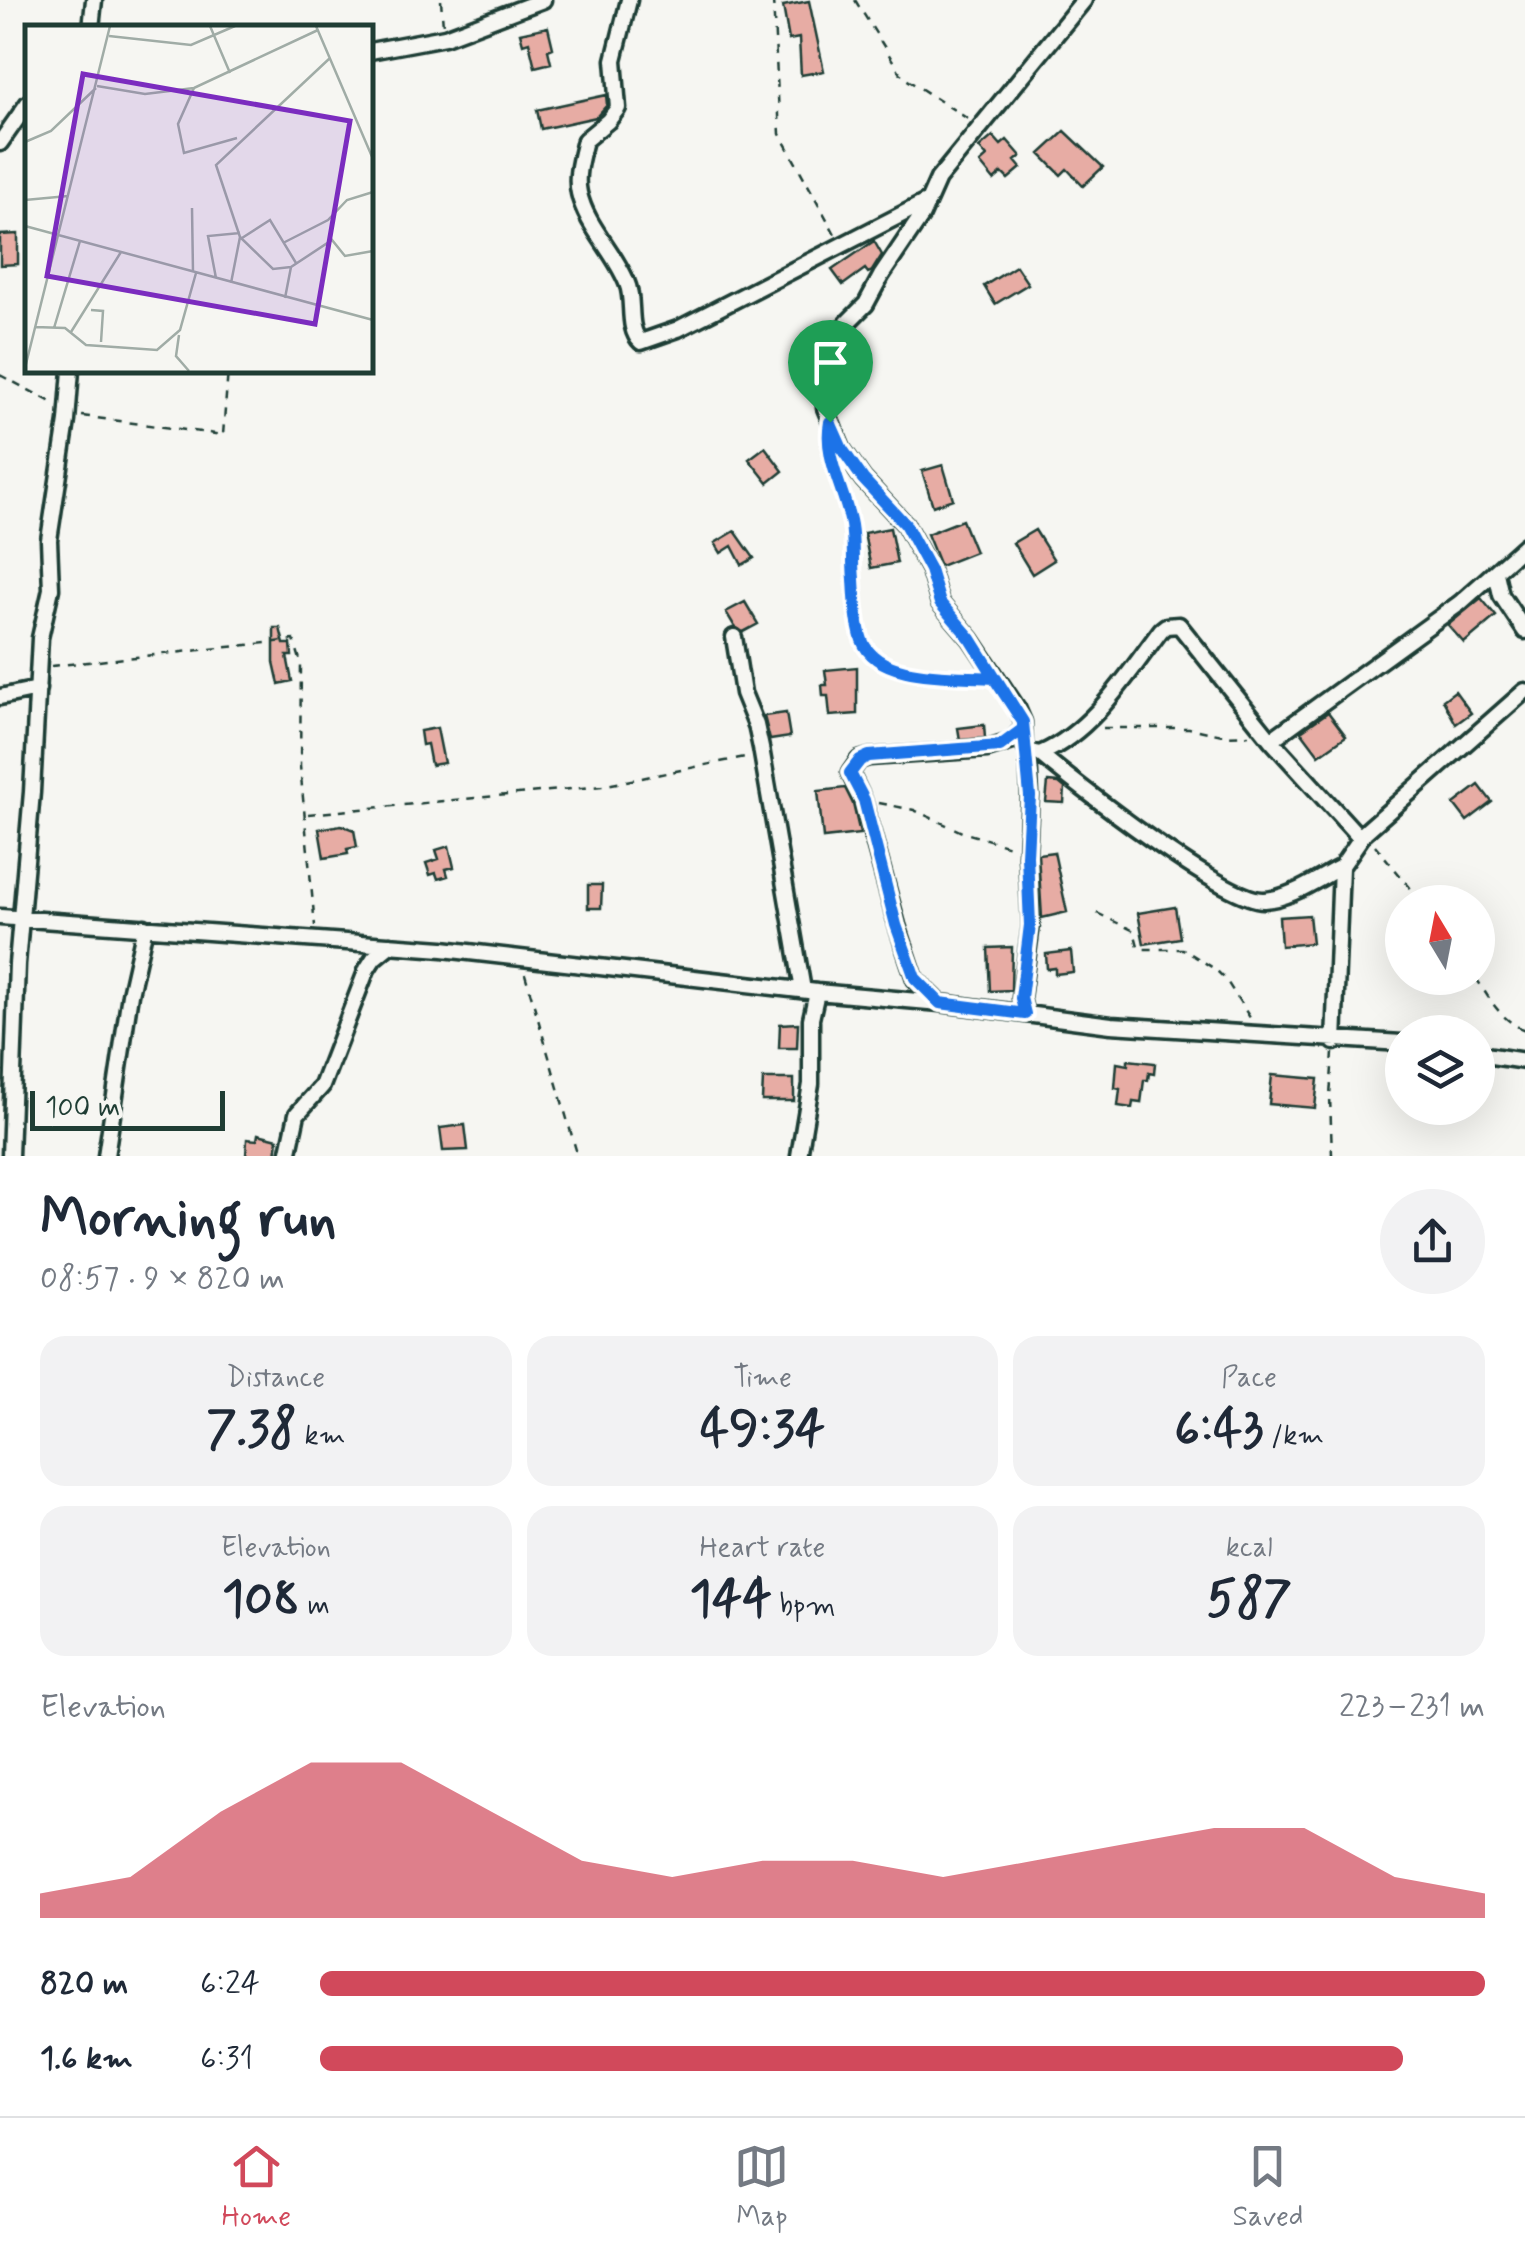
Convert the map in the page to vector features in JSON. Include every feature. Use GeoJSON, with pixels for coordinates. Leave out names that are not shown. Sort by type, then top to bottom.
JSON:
{"type":"FeatureCollection","features":[{"type":"Feature","properties":{"kind":"street"},"geometry":{"type":"LineString","coordinates":[[91,25],[94,0]]}},
{"type":"Feature","properties":{"kind":"street"},"geometry":{"type":"LineString","coordinates":[[372,51],[444,37],[543,0]]}},
{"type":"Feature","properties":{"kind":"street"},"geometry":{"type":"LineString","coordinates":[[629,0],[614,60],[618,108],[586,140],[577,182],[582,204],[626,279],[636,338],[642,342],[654,340],[678,329],[928,200]]}},
{"type":"Feature","properties":{"kind":"street"},"geometry":{"type":"LineString","coordinates":[[1084,0],[938,179],[922,215],[866,304],[847,323],[825,376],[825,408],[842,449],[863,479],[905,524],[930,570],[940,603],[971,639],[1016,708],[1034,753],[1158,844],[1244,896],[1264,900],[1284,895],[1342,867]]}},
{"type":"Feature","properties":{"kind":"street"},"geometry":{"type":"LineString","coordinates":[[0,144],[25,106]]}},
{"type":"Feature","properties":{"kind":"street"},"geometry":{"type":"LineString","coordinates":[[10,1156],[16,964],[40,638],[51,589],[49,540],[70,372]]}},
{"type":"Feature","properties":{"kind":"street"},"geometry":{"type":"LineString","coordinates":[[1269,737],[1460,603],[1525,546]]}},
{"type":"Feature","properties":{"kind":"street"},"geometry":{"type":"LineString","coordinates":[[1496,573],[1501,595],[1525,630]]}},
{"type":"Feature","properties":{"kind":"street"},"geometry":{"type":"LineString","coordinates":[[1034,753],[1060,745],[1112,695],[1161,630],[1175,624],[1183,628],[1269,737],[1363,835]]}},
{"type":"Feature","properties":{"kind":"street"},"geometry":{"type":"LineString","coordinates":[[734,637],[743,693],[756,725],[810,991],[811,1084],[798,1156]]}},
{"type":"Feature","properties":{"kind":"street"},"geometry":{"type":"LineString","coordinates":[[0,697],[38,689]]}},
{"type":"Feature","properties":{"kind":"street"},"geometry":{"type":"LineString","coordinates":[[1334,1042],[1342,867],[1363,835],[1525,691]]}},
{"type":"Feature","properties":{"kind":"street"},"geometry":{"type":"LineString","coordinates":[[940,1003],[915,978],[904,951],[864,800],[850,773],[860,760],[902,752],[987,750],[1010,742],[1023,729]]}},
{"type":"Feature","properties":{"kind":"street"},"geometry":{"type":"LineString","coordinates":[[1025,1014],[1021,998],[1030,925],[1027,856],[1034,753]]}},
{"type":"Feature","properties":{"kind":"street"},"geometry":{"type":"LineString","coordinates":[[0,917],[390,945],[940,1003],[1110,1026],[1385,1043]]}},
{"type":"Feature","properties":{"kind":"street"},"geometry":{"type":"LineString","coordinates":[[106,1156],[130,994],[145,927]]}},
{"type":"Feature","properties":{"kind":"street"},"geometry":{"type":"LineString","coordinates":[[288,1156],[297,1114],[322,1086],[367,970],[390,945]]}},
{"type":"Feature","properties":{"kind":"street"},"geometry":{"type":"LineString","coordinates":[[1495,1057],[1525,1061]]}},
{"type":"Feature","properties":{"kind":"path"},"geometry":{"type":"LineString","coordinates":[[440,0],[444,37]]}},
{"type":"Feature","properties":{"kind":"path"},"geometry":{"type":"LineString","coordinates":[[773,0],[780,134],[792,162],[841,244]]}},
{"type":"Feature","properties":{"kind":"path"},"geometry":{"type":"LineString","coordinates":[[855,0],[903,77],[966,118],[984,124]]}},
{"type":"Feature","properties":{"kind":"path"},"geometry":{"type":"LineString","coordinates":[[0,374],[50,398],[67,418],[223,436],[228,372]]}},
{"type":"Feature","properties":{"kind":"path"},"geometry":{"type":"LineString","coordinates":[[830,422],[826,442],[847,502],[862,640],[873,657],[888,667],[994,678]]}},
{"type":"Feature","properties":{"kind":"path"},"geometry":{"type":"LineString","coordinates":[[40,668],[294,640],[301,663],[300,766],[316,938]]}},
{"type":"Feature","properties":{"kind":"path"},"geometry":{"type":"LineString","coordinates":[[1082,724],[1092,728],[1190,728],[1227,736],[1269,737]]}},
{"type":"Feature","properties":{"kind":"path"},"geometry":{"type":"LineString","coordinates":[[306,814],[602,786],[745,757],[764,763]]}},
{"type":"Feature","properties":{"kind":"path"},"geometry":{"type":"LineString","coordinates":[[864,800],[914,810],[962,832],[1006,844],[1027,856]]}},
{"type":"Feature","properties":{"kind":"path"},"geometry":{"type":"LineString","coordinates":[[1363,835],[1407,885]]}},
{"type":"Feature","properties":{"kind":"path"},"geometry":{"type":"LineString","coordinates":[[1097,913],[1134,931],[1138,946],[1144,949],[1183,949],[1215,969],[1245,1006],[1260,1036]]}},
{"type":"Feature","properties":{"kind":"path"},"geometry":{"type":"LineString","coordinates":[[521,958],[576,1150],[582,1156]]}},
{"type":"Feature","properties":{"kind":"path"},"geometry":{"type":"LineString","coordinates":[[1488,995],[1501,1014],[1525,1030]]}},
{"type":"Feature","properties":{"kind":"path"},"geometry":{"type":"LineString","coordinates":[[1332,1156],[1330,1096],[1334,1042]]}},
{"type":"Feature","properties":{"kind":"building"},"geometry":{"type":"Polygon","coordinates":[[[809,1],[824,71],[801,75],[799,38],[789,40],[783,6],[809,1]]]}},
{"type":"Feature","properties":{"kind":"building"},"geometry":{"type":"Polygon","coordinates":[[[548,27],[553,48],[548,50],[551,63],[535,67],[529,42],[523,44],[520,33],[548,27]]]}},
{"type":"Feature","properties":{"kind":"building"},"geometry":{"type":"Polygon","coordinates":[[[606,95],[607,105],[596,117],[541,129],[537,110],[606,95]]]}},
{"type":"Feature","properties":{"kind":"building"},"geometry":{"type":"Polygon","coordinates":[[[1065,131],[1103,167],[1083,186],[1067,169],[1061,175],[1040,154],[1065,131]]]}},
{"type":"Feature","properties":{"kind":"building"},"geometry":{"type":"Polygon","coordinates":[[[993,136],[1001,145],[1007,140],[1021,156],[1015,161],[1021,168],[1008,179],[1002,173],[994,180],[980,163],[987,157],[979,148],[993,136]]]}},
{"type":"Feature","properties":{"kind":"building"},"geometry":{"type":"Polygon","coordinates":[[[18,234],[18,264],[0,265],[0,235],[18,234]]]}},
{"type":"Feature","properties":{"kind":"building"},"geometry":{"type":"Polygon","coordinates":[[[874,241],[882,255],[872,271],[868,273],[865,269],[843,285],[832,270],[874,241]]]}},
{"type":"Feature","properties":{"kind":"building"},"geometry":{"type":"Polygon","coordinates":[[[1016,266],[1028,284],[995,304],[984,286],[1016,266]]]}},
{"type":"Feature","properties":{"kind":"building"},"geometry":{"type":"Polygon","coordinates":[[[765,447],[783,471],[768,483],[749,459],[765,447]]]}},
{"type":"Feature","properties":{"kind":"building"},"geometry":{"type":"Polygon","coordinates":[[[943,465],[953,499],[933,506],[922,471],[943,465]]]}},
{"type":"Feature","properties":{"kind":"building"},"geometry":{"type":"Polygon","coordinates":[[[962,520],[975,552],[940,566],[927,534],[962,520]]]}},
{"type":"Feature","properties":{"kind":"building"},"geometry":{"type":"Polygon","coordinates":[[[890,528],[897,563],[871,568],[864,533],[890,528]]]}},
{"type":"Feature","properties":{"kind":"building"},"geometry":{"type":"Polygon","coordinates":[[[1035,530],[1054,560],[1032,574],[1013,543],[1035,530]]]}},
{"type":"Feature","properties":{"kind":"building"},"geometry":{"type":"Polygon","coordinates":[[[735,531],[754,558],[742,565],[732,546],[721,553],[715,543],[735,531]]]}},
{"type":"Feature","properties":{"kind":"building"},"geometry":{"type":"Polygon","coordinates":[[[1481,598],[1496,616],[1464,643],[1448,625],[1481,598]]]}},
{"type":"Feature","properties":{"kind":"building"},"geometry":{"type":"Polygon","coordinates":[[[745,602],[758,624],[743,632],[726,612],[745,602]]]}},
{"type":"Feature","properties":{"kind":"building"},"geometry":{"type":"Polygon","coordinates":[[[274,628],[280,628],[284,644],[291,644],[292,656],[287,656],[292,681],[279,684],[274,662],[274,628]]]}},
{"type":"Feature","properties":{"kind":"building"},"geometry":{"type":"Polygon","coordinates":[[[857,667],[857,714],[830,716],[828,696],[823,696],[822,685],[827,685],[825,670],[857,667]]]}},
{"type":"Feature","properties":{"kind":"building"},"geometry":{"type":"Polygon","coordinates":[[[1455,691],[1471,713],[1456,724],[1443,700],[1455,691]]]}},
{"type":"Feature","properties":{"kind":"building"},"geometry":{"type":"Polygon","coordinates":[[[1328,712],[1346,736],[1319,755],[1301,731],[1328,712]]]}},
{"type":"Feature","properties":{"kind":"building"},"geometry":{"type":"Polygon","coordinates":[[[786,713],[790,737],[770,740],[764,716],[786,713]]]}},
{"type":"Feature","properties":{"kind":"building"},"geometry":{"type":"Polygon","coordinates":[[[984,725],[985,738],[960,740],[958,728],[984,725]]]}},
{"type":"Feature","properties":{"kind":"building"},"geometry":{"type":"Polygon","coordinates":[[[437,728],[444,763],[431,765],[420,731],[437,728]]]}},
{"type":"Feature","properties":{"kind":"building"},"geometry":{"type":"Polygon","coordinates":[[[1048,782],[1065,788],[1064,803],[1046,802],[1048,782]]]}},
{"type":"Feature","properties":{"kind":"building"},"geometry":{"type":"Polygon","coordinates":[[[1479,785],[1492,802],[1467,821],[1454,804],[1479,785]]]}},
{"type":"Feature","properties":{"kind":"building"},"geometry":{"type":"Polygon","coordinates":[[[845,788],[860,834],[823,838],[818,791],[845,788]]]}},
{"type":"Feature","properties":{"kind":"building"},"geometry":{"type":"Polygon","coordinates":[[[341,825],[354,830],[357,847],[347,849],[348,854],[324,858],[319,829],[341,825]]]}},
{"type":"Feature","properties":{"kind":"building"},"geometry":{"type":"Polygon","coordinates":[[[449,846],[454,867],[446,869],[448,876],[438,879],[436,873],[430,875],[426,863],[439,859],[436,850],[449,846]]]}},
{"type":"Feature","properties":{"kind":"building"},"geometry":{"type":"Polygon","coordinates":[[[1054,852],[1067,912],[1042,918],[1038,854],[1054,852]]]}},
{"type":"Feature","properties":{"kind":"building"},"geometry":{"type":"Polygon","coordinates":[[[588,885],[602,885],[601,908],[588,908],[588,885]]]}},
{"type":"Feature","properties":{"kind":"building"},"geometry":{"type":"Polygon","coordinates":[[[1175,907],[1180,938],[1144,944],[1138,913],[1175,907]]]}},
{"type":"Feature","properties":{"kind":"building"},"geometry":{"type":"Polygon","coordinates":[[[1309,915],[1312,943],[1281,946],[1279,917],[1309,915]]]}},
{"type":"Feature","properties":{"kind":"building"},"geometry":{"type":"Polygon","coordinates":[[[1012,947],[1011,990],[990,991],[988,948],[1012,947]]]}},
{"type":"Feature","properties":{"kind":"building"},"geometry":{"type":"Polygon","coordinates":[[[1071,951],[1073,972],[1055,974],[1055,968],[1047,969],[1046,954],[1071,951]]]}},
{"type":"Feature","properties":{"kind":"building"},"geometry":{"type":"Polygon","coordinates":[[[798,1023],[797,1048],[779,1048],[780,1024],[798,1023]]]}},
{"type":"Feature","properties":{"kind":"building"},"geometry":{"type":"Polygon","coordinates":[[[1128,1060],[1155,1063],[1154,1074],[1149,1073],[1148,1080],[1144,1080],[1141,1103],[1133,1102],[1132,1108],[1118,1106],[1120,1089],[1115,1088],[1117,1063],[1128,1065],[1128,1060]]]}},
{"type":"Feature","properties":{"kind":"building"},"geometry":{"type":"Polygon","coordinates":[[[1272,1075],[1318,1079],[1315,1108],[1269,1104],[1272,1075]]]}},
{"type":"Feature","properties":{"kind":"building"},"geometry":{"type":"Polygon","coordinates":[[[763,1079],[794,1079],[794,1101],[762,1101],[763,1079]]]}},
{"type":"Feature","properties":{"kind":"building"},"geometry":{"type":"Polygon","coordinates":[[[465,1125],[468,1150],[443,1151],[440,1128],[465,1125]]]}},
{"type":"Feature","properties":{"kind":"building"},"geometry":{"type":"Polygon","coordinates":[[[258,1134],[278,1139],[276,1156],[246,1156],[247,1139],[257,1140],[258,1134]]]}},
{"type":"Feature","properties":{"kind":"route"},"geometry":{"type":"LineString","coordinates":[[830,422],[826,442],[847,502],[862,640],[873,657],[888,667],[994,678],[1023,722],[1016,737],[1000,746],[869,756],[860,760],[850,773],[864,800],[904,951],[915,978],[940,1003],[1025,1014],[1021,998],[1030,925],[1030,796],[1023,722],[1016,708],[971,639],[940,603],[930,570],[905,524],[863,479],[842,449],[830,422]]}}]}
